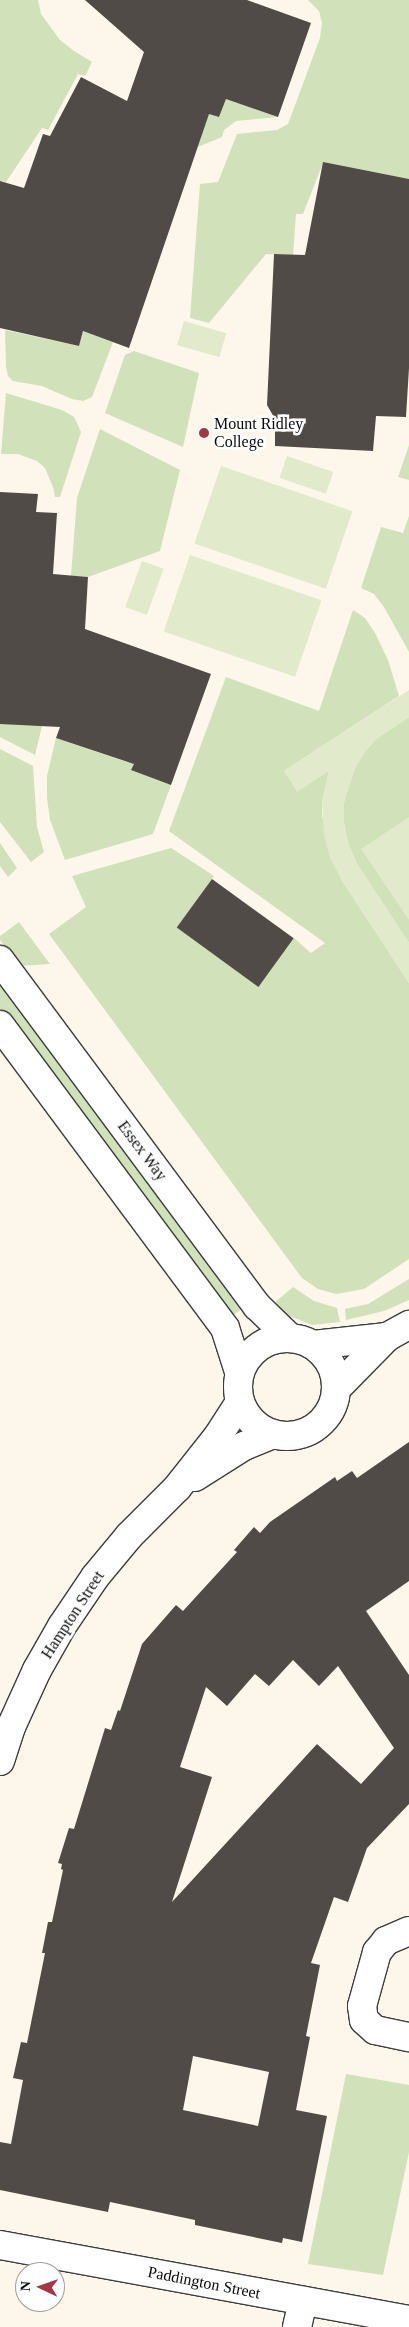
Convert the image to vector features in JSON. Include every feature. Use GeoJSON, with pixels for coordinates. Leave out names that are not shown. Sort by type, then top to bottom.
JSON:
{"type":"FeatureCollection","features":[{"type":"Feature","properties":{"kind":"street","name":"Essex Way"},"geometry":{"type":"LineString","coordinates":[[0,960],[257,1306],[301,1341]]}},
{"type":"Feature","properties":{"kind":"street"},"geometry":{"type":"LineString","coordinates":[[0,1025],[225,1328],[239,1372]]}},
{"type":"Feature","properties":{"kind":"street"},"geometry":{"type":"LineString","coordinates":[[301,1341],[330,1364],[335,1376],[336,1389],[333,1404],[326,1416],[316,1427],[294,1435],[273,1434],[252,1422],[247,1416],[240,1402],[237,1387],[239,1372],[247,1357],[258,1346],[273,1339],[301,1341],[398,1331]]}},
{"type":"Feature","properties":{"kind":"street"},"geometry":{"type":"LineString","coordinates":[[336,1389],[398,1331]]}},
{"type":"Feature","properties":{"kind":"street","name":"Hampton Street"},"geometry":{"type":"LineString","coordinates":[[0,1761],[11,1727],[37,1670],[62,1626],[95,1577],[129,1536],[177,1488],[218,1436],[240,1402]]}},
{"type":"Feature","properties":{"kind":"street","name":"Hampton Street"},"geometry":{"type":"LineString","coordinates":[[177,1488],[244,1446],[273,1434]]}},
{"type":"Feature","properties":{"kind":"street"},"geometry":{"type":"LineString","coordinates":[[409,1931],[386,1941],[377,1952],[362,2006],[364,2020],[375,2030],[409,2038]]}},
{"type":"Feature","properties":{"kind":"street","name":"Paddington Street"},"geometry":{"type":"LineString","coordinates":[[0,2245],[300,2314],[409,2320]]}},
{"type":"Feature","properties":{"kind":"green space"},"geometry":{"type":"Polygon","coordinates":[[[0,0],[38,0],[41,14],[60,40],[92,62],[85,76],[78,74],[48,130],[42,128],[6,182],[0,181],[0,0]]]}},
{"type":"Feature","properties":{"kind":"green space"},"geometry":{"type":"Polygon","coordinates":[[[308,0],[409,0],[409,179],[323,163],[303,214],[296,214],[293,255],[266,254],[209,323],[190,318],[200,184],[218,182],[237,134],[277,130],[288,124],[320,38],[322,23],[319,11],[308,0]]]}},
{"type":"Feature","properties":{"kind":"green space"},"geometry":{"type":"Polygon","coordinates":[[[226,99],[278,117],[236,121],[224,130],[222,137],[198,147],[208,113],[219,117],[226,99]]]}},
{"type":"Feature","properties":{"kind":"green space"},"geometry":{"type":"Polygon","coordinates":[[[184,321],[226,333],[219,357],[177,345],[184,321]]]}},
{"type":"Feature","properties":{"kind":"green space"},"geometry":{"type":"Polygon","coordinates":[[[5,330],[79,346],[83,331],[113,342],[92,397],[83,401],[72,399],[42,386],[13,381],[8,376],[6,367],[5,330]]]}},
{"type":"Feature","properties":{"kind":"green space"},"geometry":{"type":"Polygon","coordinates":[[[134,351],[199,373],[183,447],[105,413],[125,355],[134,351]]]}},
{"type":"Feature","properties":{"kind":"green space"},"geometry":{"type":"Polygon","coordinates":[[[6,393],[62,410],[74,417],[81,432],[60,497],[55,497],[45,468],[37,461],[18,454],[1,454],[6,393]]]}},
{"type":"Feature","properties":{"kind":"green space"},"geometry":{"type":"Polygon","coordinates":[[[100,429],[180,470],[160,551],[88,577],[71,576],[77,498],[100,429]]]}},
{"type":"Feature","properties":{"kind":"green space"},"geometry":{"type":"Polygon","coordinates":[[[409,445],[409,480],[398,477],[409,445]]]}},
{"type":"Feature","properties":{"kind":"green space"},"geometry":{"type":"Polygon","coordinates":[[[287,456],[333,472],[326,494],[280,478],[287,456]]]}},
{"type":"Feature","properties":{"kind":"green space"},"geometry":{"type":"Polygon","coordinates":[[[221,466],[352,511],[326,589],[194,544],[221,466]]]}},
{"type":"Feature","properties":{"kind":"green space"},"geometry":{"type":"Polygon","coordinates":[[[409,516],[409,652],[384,607],[374,594],[361,588],[381,527],[403,533],[409,516]]]}},
{"type":"Feature","properties":{"kind":"green space"},"geometry":{"type":"Polygon","coordinates":[[[190,555],[321,600],[295,677],[164,632],[190,555]]]}},
{"type":"Feature","properties":{"kind":"green space"},"geometry":{"type":"Polygon","coordinates":[[[142,561],[164,569],[147,615],[125,607],[142,561]]]}},
{"type":"Feature","properties":{"kind":"green space"},"geometry":{"type":"Polygon","coordinates":[[[353,610],[365,618],[375,633],[388,660],[399,696],[284,771],[329,771],[322,802],[322,816],[341,879],[409,983],[409,1259],[364,1289],[336,1294],[318,1289],[302,1278],[49,934],[86,907],[72,876],[171,848],[214,876],[178,928],[259,986],[294,938],[311,953],[325,943],[169,831],[226,677],[319,711],[353,610]]]}},
{"type":"Feature","properties":{"kind":"green space"},"geometry":{"type":"Polygon","coordinates":[[[409,690],[409,717],[376,739],[363,754],[354,770],[344,802],[344,823],[348,843],[357,864],[409,943],[409,983],[341,879],[330,858],[324,835],[322,802],[329,771],[297,792],[284,771],[409,690]]]}},
{"type":"Feature","properties":{"kind":"green space"},"geometry":{"type":"Polygon","coordinates":[[[409,717],[409,943],[357,864],[348,843],[344,823],[344,802],[354,770],[363,754],[376,739],[409,717]]]}},
{"type":"Feature","properties":{"kind":"green space"},"geometry":{"type":"Polygon","coordinates":[[[43,722],[35,755],[0,737],[0,724],[43,722]]]}},
{"type":"Feature","properties":{"kind":"green space"},"geometry":{"type":"Polygon","coordinates":[[[56,738],[127,762],[143,738],[132,770],[171,785],[153,834],[65,860],[50,820],[47,798],[47,776],[56,738]]]}},
{"type":"Feature","properties":{"kind":"green space"},"geometry":{"type":"Polygon","coordinates":[[[0,749],[33,766],[37,827],[44,852],[31,862],[0,822],[0,749]]]}},
{"type":"Feature","properties":{"kind":"green space"},"geometry":{"type":"Polygon","coordinates":[[[409,817],[409,920],[361,849],[409,817]]]}},
{"type":"Feature","properties":{"kind":"green space"},"geometry":{"type":"Polygon","coordinates":[[[0,843],[17,868],[8,877],[0,866],[0,843]]]}},
{"type":"Feature","properties":{"kind":"green space"},"geometry":{"type":"Polygon","coordinates":[[[19,922],[50,964],[19,966],[0,940],[0,936],[19,922]]]}},
{"type":"Feature","properties":{"kind":"green space"},"geometry":{"type":"Polygon","coordinates":[[[0,984],[244,1307],[230,1318],[0,1012],[0,984]]]}},
{"type":"Feature","properties":{"kind":"green space"},"geometry":{"type":"Polygon","coordinates":[[[409,1279],[409,1300],[384,1311],[346,1320],[345,1309],[368,1304],[409,1279]]]}},
{"type":"Feature","properties":{"kind":"green space"},"geometry":{"type":"Polygon","coordinates":[[[293,1287],[314,1301],[337,1308],[340,1322],[312,1325],[285,1314],[273,1304],[293,1287]]]}},
{"type":"Feature","properties":{"kind":"green space"},"geometry":{"type":"Polygon","coordinates":[[[346,2074],[409,2085],[409,2152],[383,2275],[308,2264],[346,2074]]]}},
{"type":"Feature","properties":{"kind":"building"},"geometry":{"type":"Polygon","coordinates":[[[85,0],[247,0],[311,23],[278,117],[226,99],[219,117],[209,114],[129,348],[83,331],[79,346],[0,328],[0,181],[24,188],[43,134],[50,136],[81,77],[127,101],[144,52],[85,0]]]}},
{"type":"Feature","properties":{"kind":"building"},"geometry":{"type":"Polygon","coordinates":[[[323,162],[409,179],[409,368],[406,417],[376,416],[373,451],[275,446],[275,419],[267,405],[274,254],[305,255],[323,162]]]}},
{"type":"Feature","properties":{"kind":"building"},"geometry":{"type":"Polygon","coordinates":[[[0,492],[38,494],[36,512],[57,513],[53,574],[88,577],[85,629],[211,674],[171,785],[131,770],[134,764],[56,738],[60,727],[0,724],[0,492]]]}},
{"type":"Feature","properties":{"kind":"building"},"geometry":{"type":"Polygon","coordinates":[[[212,879],[294,938],[258,987],[177,928],[212,879]]]}},
{"type":"Feature","properties":{"kind":"building"},"geometry":{"type":"Polygon","coordinates":[[[409,1442],[409,1581],[366,1611],[409,1675],[409,1804],[367,1848],[348,1902],[334,1897],[311,1963],[320,1965],[306,2036],[310,2037],[296,2110],[327,2116],[302,2242],[283,2238],[282,2243],[195,2225],[195,2220],[110,2202],[108,2212],[0,2190],[0,2142],[11,2144],[23,2080],[13,2078],[21,2042],[27,2043],[45,1953],[42,1953],[48,1922],[52,1922],[63,1870],[61,1869],[62,1864],[58,1863],[69,1828],[74,1829],[105,1728],[111,1730],[118,1710],[120,1711],[142,1644],[176,1605],[183,1611],[237,1552],[234,1550],[254,1527],[260,1533],[270,1522],[335,1477],[337,1481],[352,1471],[357,1478],[409,1442]],[[293,1660],[269,1686],[255,1674],[227,1706],[206,1687],[180,1767],[212,1777],[172,1902],[317,1744],[361,1784],[394,1748],[338,1666],[319,1686],[293,1660]],[[193,2056],[183,2110],[258,2126],[269,2072],[193,2056]]]}},
{"type":"Feature","properties":{"kind":"place","name":"Mount Ridley College"},"geometry":{"type":"Point","coordinates":[204,433]}}]}
